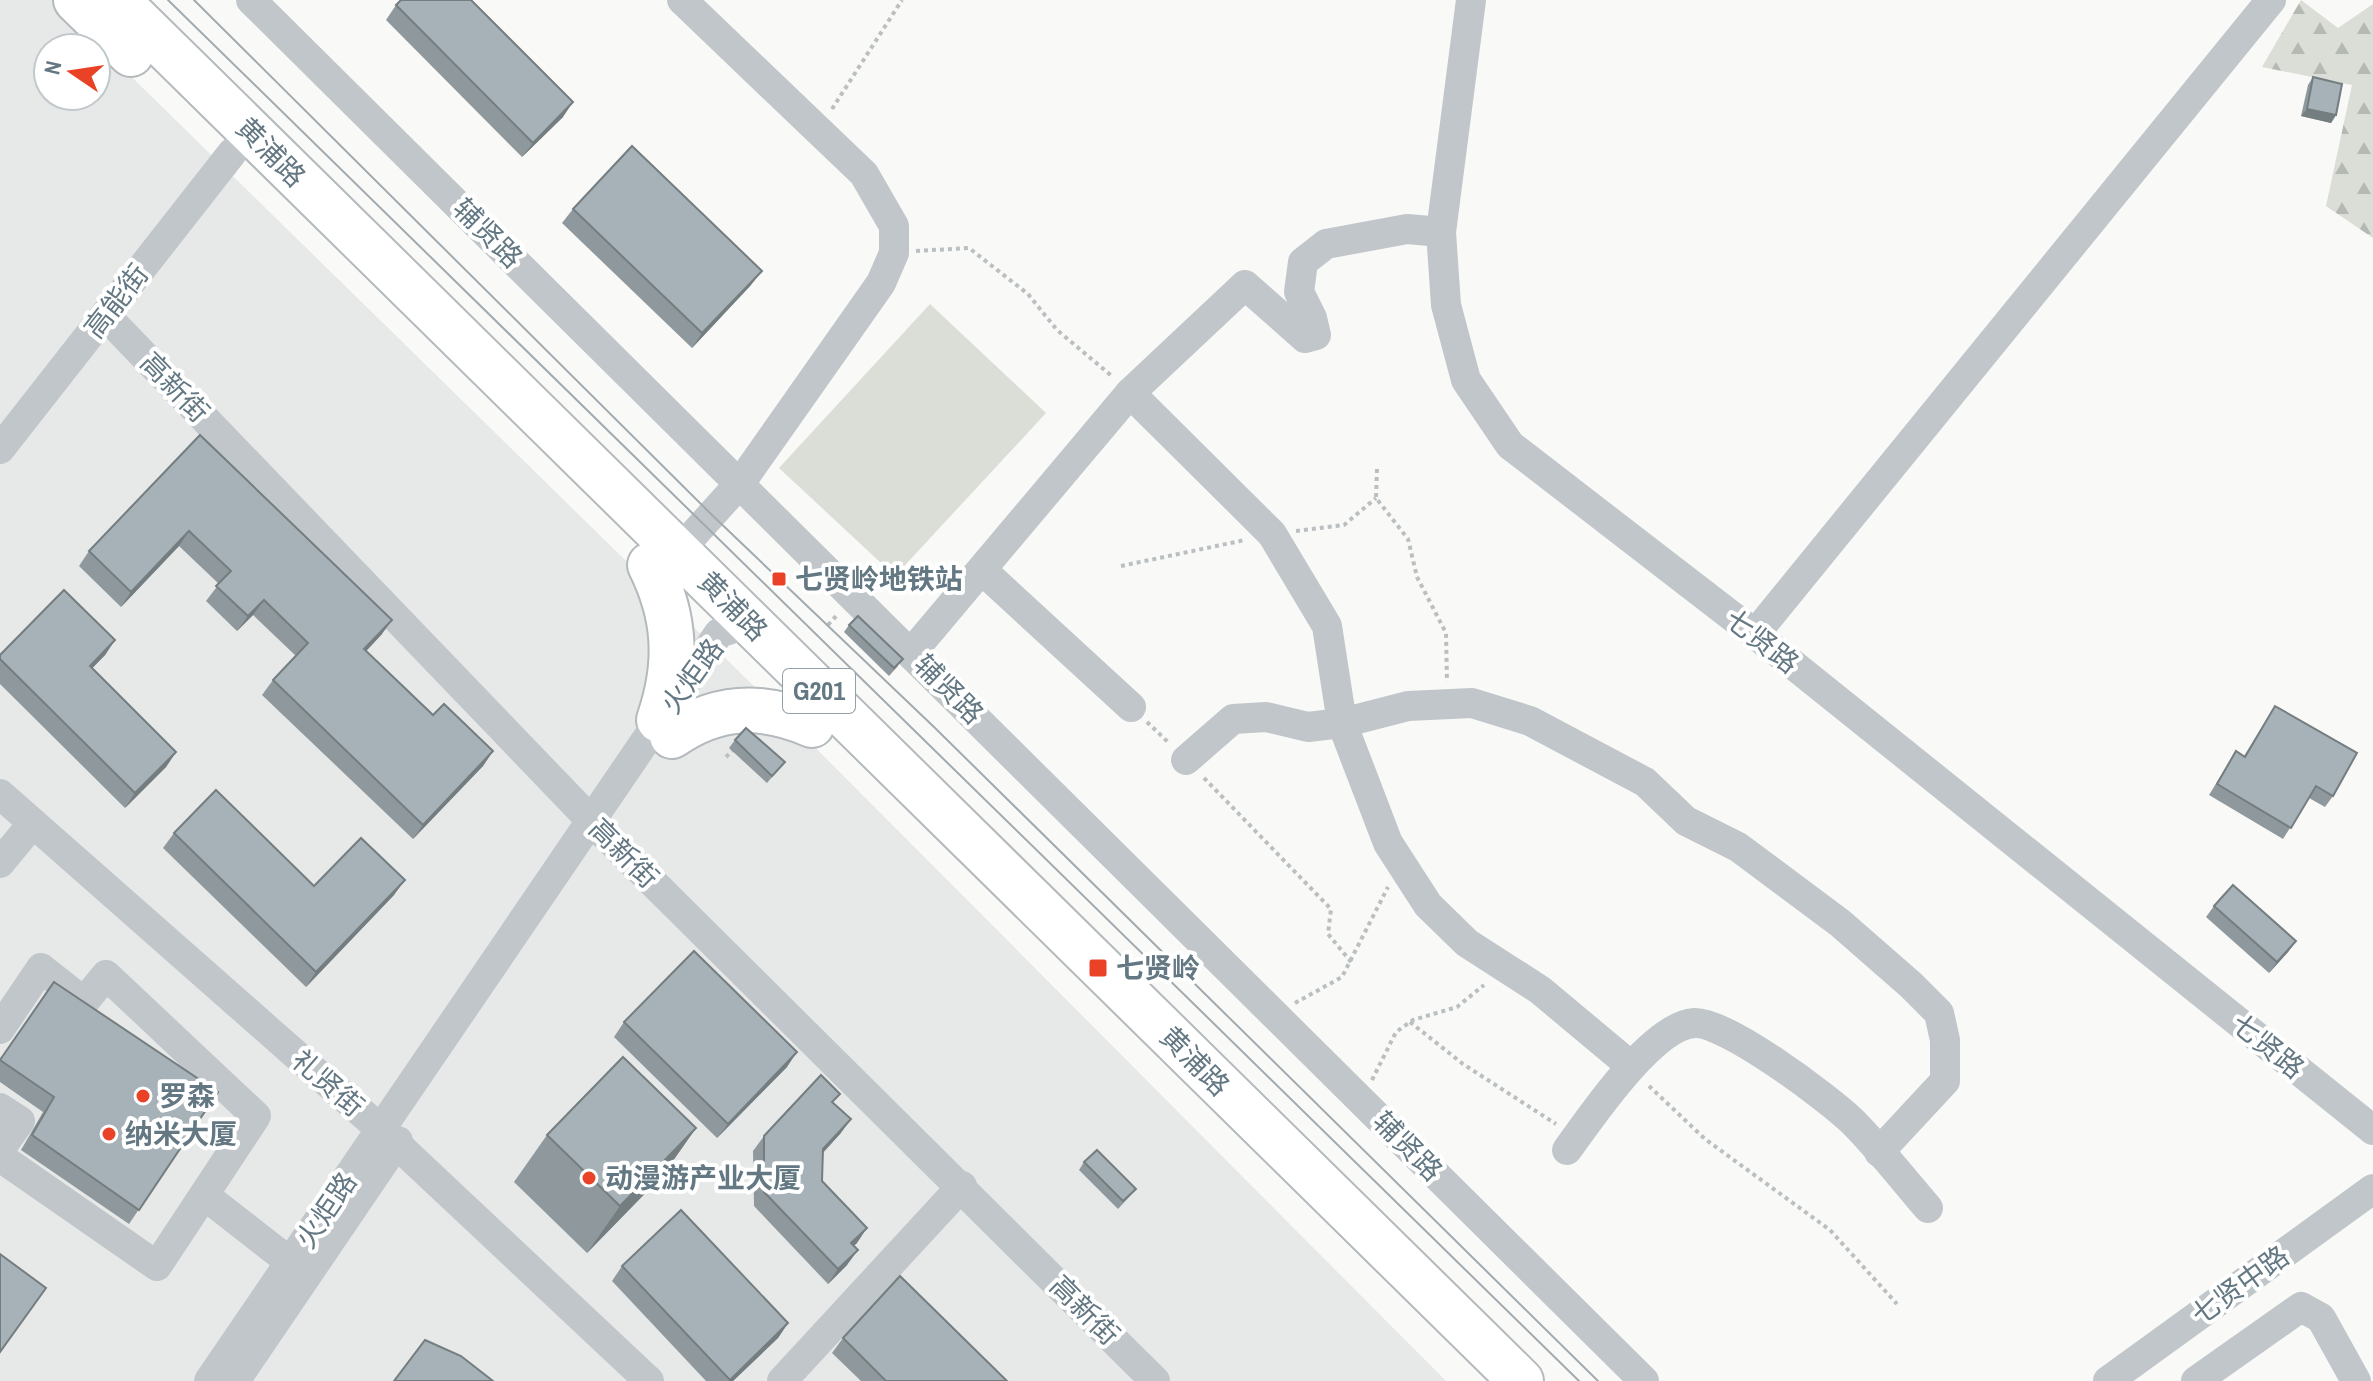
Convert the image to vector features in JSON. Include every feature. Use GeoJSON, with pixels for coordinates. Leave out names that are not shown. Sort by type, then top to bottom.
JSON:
{"type":"FeatureCollection","features":[{"type":"Feature","properties":{"kind":"highway","name":"黄浦路"},"geometry":{"type":"LineString","coordinates":[[76,0],[232,153],[664,558]]}},
{"type":"Feature","properties":{"kind":"highway","name":"黄浦路"},"geometry":{"type":"LineString","coordinates":[[117,0],[664,558],[812,725],[1478,1381]]}},
{"type":"Feature","properties":{"kind":"highway"},"geometry":{"type":"LineString","coordinates":[[664,558],[673,638],[666,728],[747,708],[770,710],[812,725]]}},
{"type":"Feature","properties":{"kind":"highway","name":"黄浦路"},"geometry":{"type":"LineString","coordinates":[[734,634],[1521,1381]]}},
{"type":"Feature","properties":{"kind":"street","name":"辅贤路"},"geometry":{"type":"LineString","coordinates":[[251,0],[741,482],[1644,1381]]}},
{"type":"Feature","properties":{"kind":"street"},"geometry":{"type":"LineString","coordinates":[[664,558],[741,482],[881,283],[894,253],[894,226],[864,174],[682,0]]}},
{"type":"Feature","properties":{"kind":"street","name":"七贤路"},"geometry":{"type":"LineString","coordinates":[[1471,0],[1441,232],[1446,305],[1466,380],[1510,445],[1755,634],[2373,1130]]}},
{"type":"Feature","properties":{"kind":"street"},"geometry":{"type":"LineString","coordinates":[[1755,634],[2271,0]]}},
{"type":"Feature","properties":{"kind":"street","name":"高能街"},"geometry":{"type":"LineString","coordinates":[[0,449],[232,153]]}},
{"type":"Feature","properties":{"kind":"street"},"geometry":{"type":"LineString","coordinates":[[912,652],[1130,393],[1245,285],[1305,338],[1316,335],[1312,318],[1299,292],[1303,262],[1326,244],[1407,229],[1441,232]]}},
{"type":"Feature","properties":{"kind":"street","name":"高新街"},"geometry":{"type":"LineString","coordinates":[[105,315],[598,828],[962,1186],[1155,1381]]}},
{"type":"Feature","properties":{"kind":"street"},"geometry":{"type":"LineString","coordinates":[[1130,393],[1272,534],[1327,626],[1342,723],[1388,843],[1428,905],[1467,943],[1540,990],[1630,1067]]}},
{"type":"Feature","properties":{"kind":"street"},"geometry":{"type":"LineString","coordinates":[[982,570],[1131,707]]}},
{"type":"Feature","properties":{"kind":"street","name":"火炬路"},"geometry":{"type":"LineString","coordinates":[[235,1381],[388,1136],[666,728],[734,634]]}},
{"type":"Feature","properties":{"kind":"street"},"geometry":{"type":"LineString","coordinates":[[1186,760],[1233,719],[1266,717],[1308,727],[1342,723],[1408,706],[1472,703],[1530,721],[1645,782],[1686,821],[1738,847],[1840,923],[1939,1013],[1945,1040],[1945,1081],[1879,1152]]}},
{"type":"Feature","properties":{"kind":"street","name":"礼贤街"},"geometry":{"type":"LineString","coordinates":[[0,794],[388,1136],[649,1381]]}},
{"type":"Feature","properties":{"kind":"street"},"geometry":{"type":"LineString","coordinates":[[4,849],[33,823]]}},
{"type":"Feature","properties":{"kind":"street"},"geometry":{"type":"LineString","coordinates":[[0,1029],[41,968],[84,1002],[106,975],[256,1116],[157,1266],[0,1157]]}},
{"type":"Feature","properties":{"kind":"street"},"geometry":{"type":"LineString","coordinates":[[1572,1144],[1630,1067],[1672,1030],[1695,1022],[1733,1033],[1851,1120],[1928,1208]]}},
{"type":"Feature","properties":{"kind":"street"},"geometry":{"type":"LineString","coordinates":[[0,1108],[20,1121],[0,1149]]}},
{"type":"Feature","properties":{"kind":"street","name":"火炬路"},"geometry":{"type":"LineString","coordinates":[[209,1381],[290,1262],[388,1136]]}},
{"type":"Feature","properties":{"kind":"street"},"geometry":{"type":"LineString","coordinates":[[782,1381],[962,1186]]}},
{"type":"Feature","properties":{"kind":"street","name":"七贤中路"},"geometry":{"type":"LineString","coordinates":[[2108,1381],[2373,1189]]}},
{"type":"Feature","properties":{"kind":"street"},"geometry":{"type":"LineString","coordinates":[[204,1195],[290,1262]]}},
{"type":"Feature","properties":{"kind":"street"},"geometry":{"type":"LineString","coordinates":[[2196,1381],[2301,1307],[2321,1318],[2356,1381]]}},
{"type":"Feature","properties":{"kind":"path"},"geometry":{"type":"LineString","coordinates":[[817,131],[902,0]]}},
{"type":"Feature","properties":{"kind":"path"},"geometry":{"type":"LineString","coordinates":[[894,253],[969,248],[1028,294],[1057,330],[1130,393]]}},
{"type":"Feature","properties":{"kind":"path"},"geometry":{"type":"LineString","coordinates":[[1377,469],[1376,498],[1408,539],[1417,577],[1446,633],[1448,704]]}},
{"type":"Feature","properties":{"kind":"path"},"geometry":{"type":"LineString","coordinates":[[1131,707],[1331,909],[1328,934],[1352,963]]}},
{"type":"Feature","properties":{"kind":"path"},"geometry":{"type":"LineString","coordinates":[[726,757],[738,744]]}},
{"type":"Feature","properties":{"kind":"path"},"geometry":{"type":"LineString","coordinates":[[1275,1014],[1342,977],[1352,963],[1382,895],[1404,868]]}},
{"type":"Feature","properties":{"kind":"path"},"geometry":{"type":"LineString","coordinates":[[1362,1100],[1396,1032],[1410,1022],[1457,1007],[1504,967]]}},
{"type":"Feature","properties":{"kind":"path"},"geometry":{"type":"LineString","coordinates":[[1410,1022],[1572,1144]]}},
{"type":"Feature","properties":{"kind":"path"},"geometry":{"type":"LineString","coordinates":[[1630,1067],[1705,1139],[1830,1230],[1897,1304]]}},
{"type":"Feature","properties":{"kind":"shaded area"},"geometry":{"type":"Polygon","coordinates":[[[0,0],[53,0],[86,32],[32,32],[32,112],[112,112],[112,58],[762,694],[1446,1381],[0,1381],[0,0]]]}},
{"type":"Feature","properties":{"kind":"green space"},"geometry":{"type":"Polygon","coordinates":[[[2301,0],[2338,28],[2373,4],[2373,238],[2326,206],[2352,85],[2262,67],[2301,0]]]}},
{"type":"Feature","properties":{"kind":"green space"},"geometry":{"type":"Polygon","coordinates":[[[930,304],[1046,413],[895,576],[779,468],[930,304]]]}},
{"type":"Feature","properties":{"kind":"building"},"geometry":{"type":"Polygon","coordinates":[[[401,0],[471,0],[573,102],[533,143],[396,5],[401,0]]]}},
{"type":"Feature","properties":{"kind":"building"},"geometry":{"type":"Polygon","coordinates":[[[2313,77],[2342,84],[2336,115],[2307,109],[2313,77]]]}},
{"type":"Feature","properties":{"kind":"building"},"geometry":{"type":"Polygon","coordinates":[[[632,146],[762,271],[702,333],[573,209],[632,146]]]}},
{"type":"Feature","properties":{"kind":"building"},"geometry":{"type":"Polygon","coordinates":[[[200,435],[392,620],[364,649],[433,715],[444,704],[493,751],[423,825],[273,680],[308,643],[264,600],[248,616],[216,586],[231,571],[189,531],[131,592],[89,551],[200,435]]]}},
{"type":"Feature","properties":{"kind":"building"},"geometry":{"type":"Polygon","coordinates":[[[64,590],[115,640],[90,666],[176,752],[135,793],[0,659],[0,655],[64,590]]]}},
{"type":"Feature","properties":{"kind":"building"},"geometry":{"type":"Polygon","coordinates":[[[858,616],[903,659],[894,668],[849,625],[858,616]]]}},
{"type":"Feature","properties":{"kind":"building"},"geometry":{"type":"Polygon","coordinates":[[[2275,706],[2357,753],[2333,796],[2316,786],[2291,828],[2217,784],[2236,751],[2245,757],[2275,706]]]}},
{"type":"Feature","properties":{"kind":"building"},"geometry":{"type":"Polygon","coordinates":[[[746,728],[785,762],[772,776],[735,740],[746,728]]]}},
{"type":"Feature","properties":{"kind":"building"},"geometry":{"type":"Polygon","coordinates":[[[216,790],[314,886],[361,838],[405,880],[316,972],[174,833],[216,790]]]}},
{"type":"Feature","properties":{"kind":"building"},"geometry":{"type":"Polygon","coordinates":[[[2233,885],[2296,941],[2277,962],[2214,906],[2233,885]]]}},
{"type":"Feature","properties":{"kind":"building"},"geometry":{"type":"Polygon","coordinates":[[[694,951],[797,1052],[728,1124],[624,1022],[694,951]]]}},
{"type":"Feature","properties":{"kind":"building","name":"纳米大厦"},"geometry":{"type":"Polygon","coordinates":[[[54,982],[218,1092],[139,1210],[32,1135],[54,1097],[0,1060],[54,982]]]}},
{"type":"Feature","properties":{"kind":"building"},"geometry":{"type":"Polygon","coordinates":[[[623,1057],[696,1128],[620,1206],[547,1135],[623,1057]]]}},
{"type":"Feature","properties":{"kind":"building"},"geometry":{"type":"Polygon","coordinates":[[[821,1075],[840,1094],[832,1102],[851,1119],[823,1149],[822,1181],[867,1228],[851,1243],[858,1250],[838,1269],[764,1192],[764,1136],[821,1075]]]}},
{"type":"Feature","properties":{"kind":"building"},"geometry":{"type":"Polygon","coordinates":[[[1097,1150],[1136,1189],[1123,1201],[1084,1162],[1097,1150]]]}},
{"type":"Feature","properties":{"kind":"building"},"geometry":{"type":"Polygon","coordinates":[[[681,1210],[788,1323],[730,1380],[622,1266],[681,1210]]]}},
{"type":"Feature","properties":{"kind":"building"},"geometry":{"type":"Polygon","coordinates":[[[0,1254],[46,1288],[0,1352],[0,1254]]]}},
{"type":"Feature","properties":{"kind":"building"},"geometry":{"type":"Polygon","coordinates":[[[900,1276],[1007,1381],[886,1381],[843,1338],[900,1276]]]}},
{"type":"Feature","properties":{"kind":"building"},"geometry":{"type":"Polygon","coordinates":[[[425,1340],[461,1356],[493,1381],[394,1381],[425,1340]]]}},
{"type":"Feature","properties":{"kind":"tram line"},"geometry":{"type":"LineString","coordinates":[[168,0],[1579,1381]]}},
{"type":"Feature","properties":{"kind":"tram line"},"geometry":{"type":"LineString","coordinates":[[194,0],[713,516],[934,727],[1598,1381]]}},
{"type":"Feature","properties":{"kind":"place","name":"七贤岭地铁站"},"geometry":{"type":"Point","coordinates":[779,579]}},
{"type":"Feature","properties":{"kind":"place","name":"七贤岭"},"geometry":{"type":"Point","coordinates":[1098,968]}},
{"type":"Feature","properties":{"kind":"place","name":"罗森"},"geometry":{"type":"Point","coordinates":[143,1096]}},
{"type":"Feature","properties":{"kind":"place","name":"纳米大厦"},"geometry":{"type":"Point","coordinates":[109,1134]}},
{"type":"Feature","properties":{"kind":"place","name":"动漫游产业大厦"},"geometry":{"type":"Point","coordinates":[589,1178]}}]}
